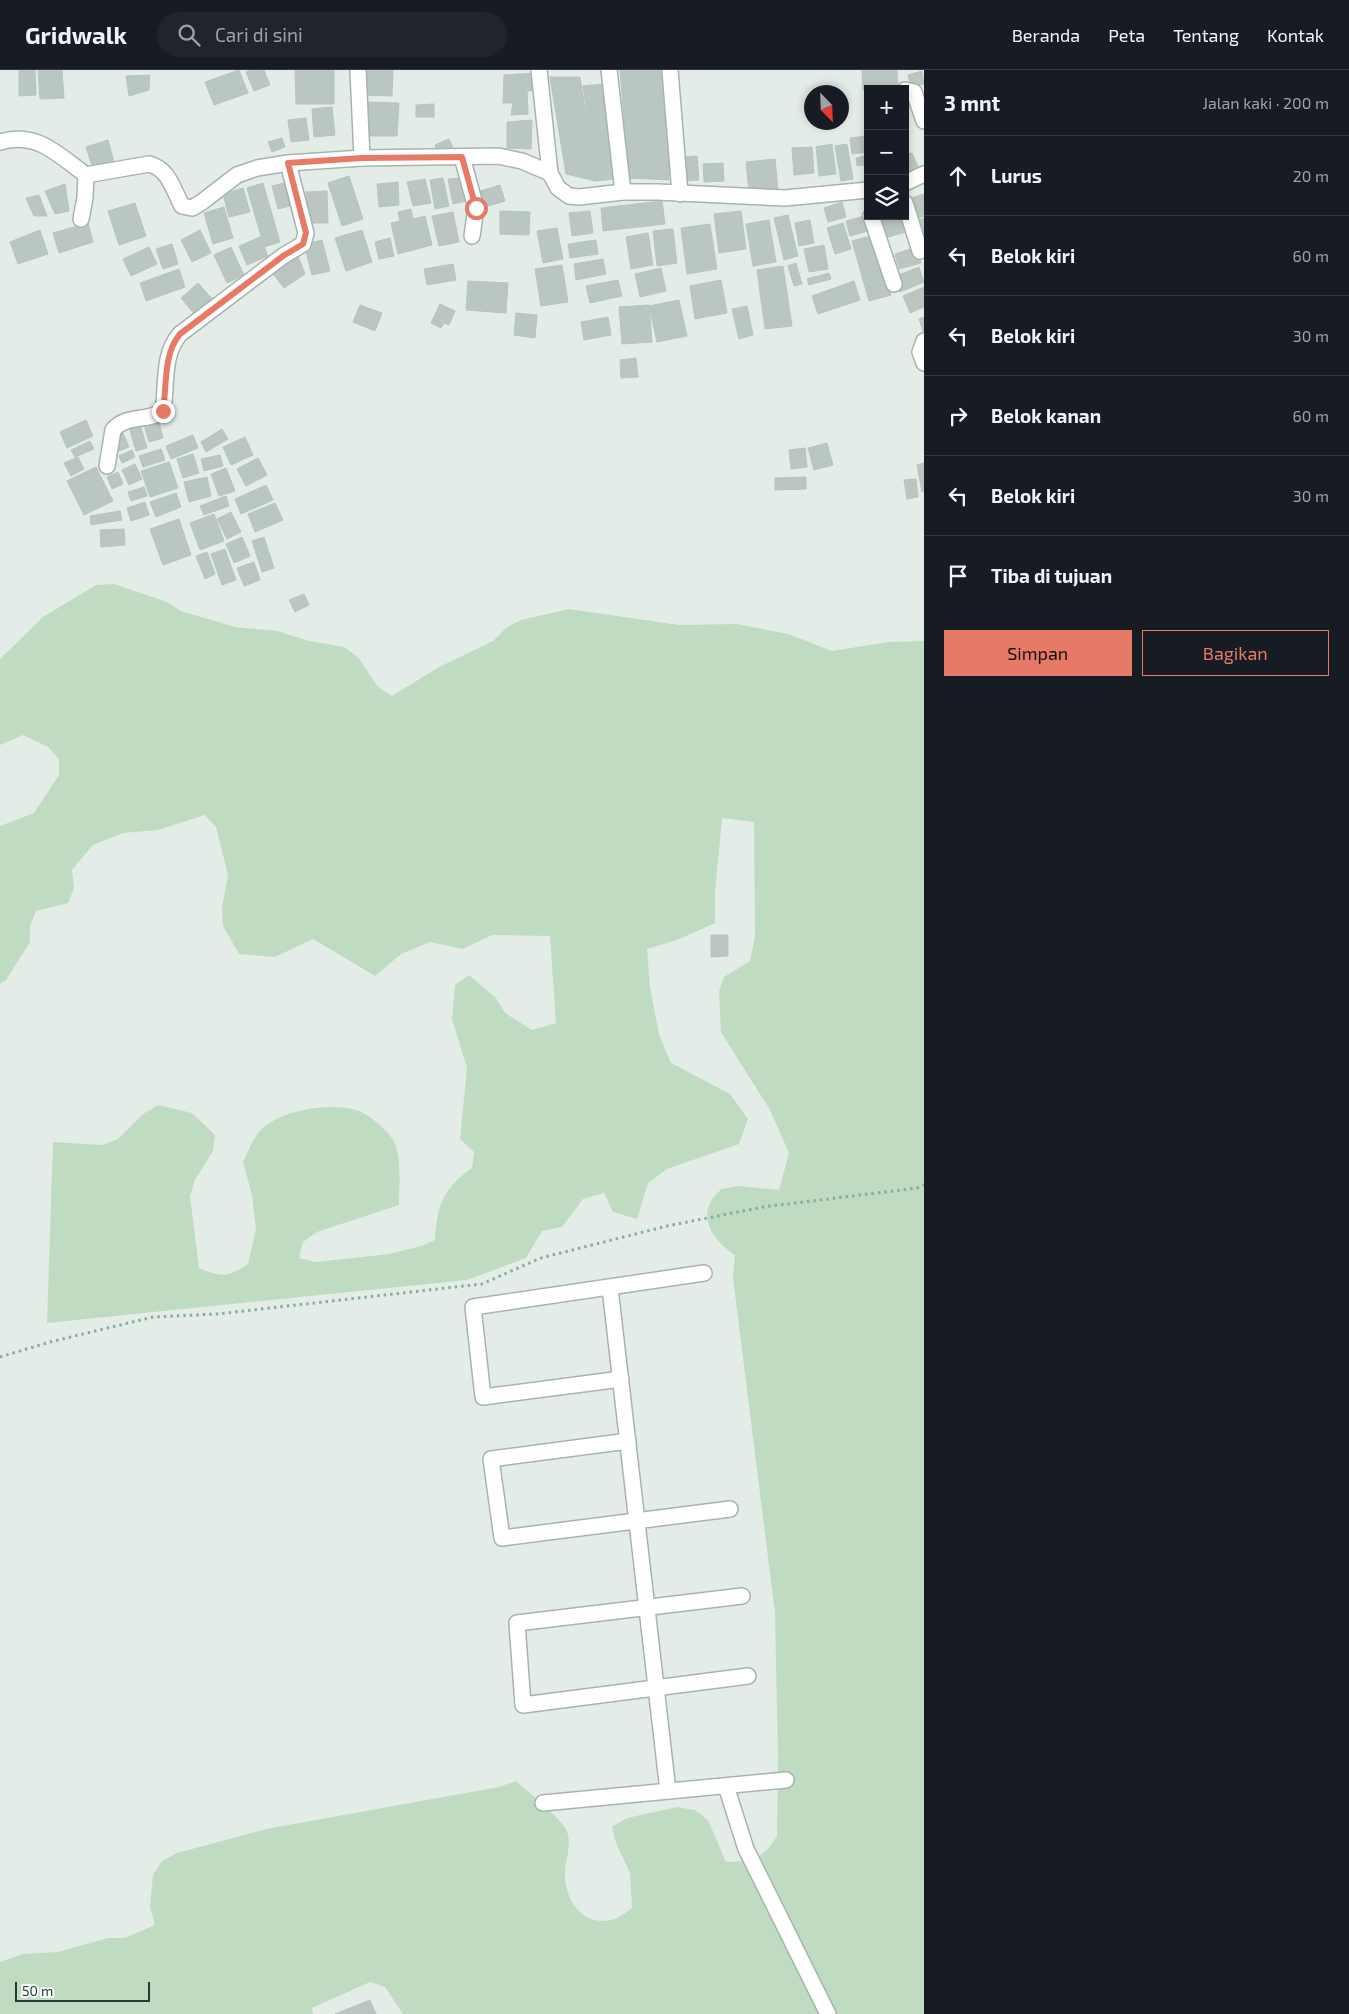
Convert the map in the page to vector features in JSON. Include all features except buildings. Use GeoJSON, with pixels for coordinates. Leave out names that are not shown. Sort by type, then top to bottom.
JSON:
{"type":"FeatureCollection","features":[{"type":"Feature","properties":{"kind":"street"},"geometry":{"type":"LineString","coordinates":[[358,70],[362,158]]}},
{"type":"Feature","properties":{"kind":"street"},"geometry":{"type":"LineString","coordinates":[[539,70],[550,173],[558,188],[569,196],[579,197],[623,192],[785,198],[864,196]]}},
{"type":"Feature","properties":{"kind":"street"},"geometry":{"type":"LineString","coordinates":[[609,70],[623,192]]}},
{"type":"Feature","properties":{"kind":"street"},"geometry":{"type":"LineString","coordinates":[[670,70],[680,194]]}},
{"type":"Feature","properties":{"kind":"street"},"geometry":{"type":"LineString","coordinates":[[909,91],[914,92],[924,121]]}},
{"type":"Feature","properties":{"kind":"street"},"geometry":{"type":"LineString","coordinates":[[0,142],[14,138],[30,139],[46,147],[86,175],[149,164],[157,166],[164,171],[182,206],[192,208],[237,175],[257,168],[288,163],[362,158],[498,156],[522,161],[550,173]]}},
{"type":"Feature","properties":{"kind":"street"},"geometry":{"type":"LineString","coordinates":[[462,157],[476,208],[472,236]]}},
{"type":"Feature","properties":{"kind":"street"},"geometry":{"type":"LineString","coordinates":[[107,466],[113,430],[116,427],[128,420],[158,415],[163,411],[169,354],[172,343],[180,334],[283,256],[303,244],[306,233],[288,163]]}},
{"type":"Feature","properties":{"kind":"street"},"geometry":{"type":"LineString","coordinates":[[81,219],[86,175]]}},
{"type":"Feature","properties":{"kind":"street"},"geometry":{"type":"LineString","coordinates":[[909,182],[922,178]]}},
{"type":"Feature","properties":{"kind":"street"},"geometry":{"type":"LineString","coordinates":[[909,216],[920,250]]}},
{"type":"Feature","properties":{"kind":"street"},"geometry":{"type":"LineString","coordinates":[[872,220],[894,284]]}},
{"type":"Feature","properties":{"kind":"street"},"geometry":{"type":"LineString","coordinates":[[924,341],[920,352],[924,363]]}},
{"type":"Feature","properties":{"kind":"street"},"geometry":{"type":"LineString","coordinates":[[621,1379],[483,1397],[473,1307],[704,1273]]}},
{"type":"Feature","properties":{"kind":"street"},"geometry":{"type":"LineString","coordinates":[[610,1288],[668,1791]]}},
{"type":"Feature","properties":{"kind":"street"},"geometry":{"type":"LineString","coordinates":[[628,1441],[491,1459],[502,1538],[730,1509]]}},
{"type":"Feature","properties":{"kind":"street"},"geometry":{"type":"LineString","coordinates":[[742,1596],[517,1623],[523,1705],[748,1676]]}},
{"type":"Feature","properties":{"kind":"street"},"geometry":{"type":"LineString","coordinates":[[543,1803],[786,1780]]}},
{"type":"Feature","properties":{"kind":"street"},"geometry":{"type":"LineString","coordinates":[[726,1786],[746,1849],[828,2014]]}},
{"type":"Feature","properties":{"kind":"path"},"geometry":{"type":"LineString","coordinates":[[0,1357],[50,1342],[153,1317],[217,1314],[482,1284],[541,1258],[667,1226],[763,1207],[916,1188],[924,1185]]}},
{"type":"Feature","properties":{"kind":"green space"},"geometry":{"type":"Polygon","coordinates":[[[114,584],[167,602],[181,611],[235,627],[277,631],[309,641],[344,647],[358,657],[378,687],[392,696],[439,667],[493,641],[506,628],[521,620],[569,609],[679,625],[737,624],[788,634],[832,651],[889,642],[924,641],[924,2014],[403,2014],[385,1987],[370,1982],[312,2008],[313,2014],[0,2014],[0,1962],[23,1954],[58,1952],[108,1938],[125,1938],[155,1925],[150,1907],[153,1875],[162,1861],[177,1853],[266,1829],[499,1787],[516,1781],[551,1812],[566,1829],[569,1846],[565,1881],[569,1895],[582,1914],[588,1918],[600,1921],[614,1919],[632,1908],[630,1873],[616,1843],[612,1827],[627,1818],[677,1807],[695,1810],[708,1820],[726,1862],[753,1861],[768,1849],[777,1836],[778,1757],[775,1613],[733,1278],[735,1255],[717,1239],[712,1232],[707,1217],[711,1201],[721,1189],[739,1186],[779,1190],[789,1153],[770,1110],[721,1032],[719,992],[724,977],[750,961],[755,936],[754,822],[722,818],[715,892],[715,923],[677,940],[647,949],[650,987],[659,1035],[671,1063],[730,1094],[748,1119],[739,1144],[667,1169],[648,1183],[637,1219],[613,1212],[604,1193],[583,1199],[562,1227],[542,1231],[526,1258],[467,1280],[47,1323],[53,1142],[102,1145],[118,1139],[143,1114],[158,1105],[192,1113],[215,1135],[213,1151],[195,1180],[190,1196],[199,1268],[224,1275],[235,1272],[248,1264],[256,1229],[252,1195],[243,1162],[259,1132],[267,1124],[278,1118],[304,1110],[332,1107],[356,1110],[377,1122],[394,1141],[399,1164],[399,1205],[317,1232],[303,1242],[299,1258],[316,1262],[389,1254],[422,1246],[435,1240],[443,1199],[454,1183],[472,1168],[474,1152],[460,1139],[467,1068],[452,1019],[455,985],[469,975],[496,998],[505,1013],[532,1030],[556,1023],[550,936],[492,935],[463,949],[430,942],[401,954],[375,976],[313,939],[275,957],[239,954],[223,926],[222,908],[228,875],[216,827],[205,815],[158,830],[123,833],[93,845],[72,870],[74,888],[68,903],[36,911],[30,926],[30,942],[6,980],[0,984],[0,826],[34,813],[59,775],[59,759],[48,747],[23,735],[0,745],[0,659],[43,617],[96,585],[114,584]]]}},
{"type":"Feature","properties":{"kind":"route"},"geometry":{"type":"LineString","coordinates":[[163,411],[169,354],[172,343],[180,334],[283,256],[296,250],[303,244],[306,233],[288,163],[362,158],[462,157],[476,208]]}}]}
